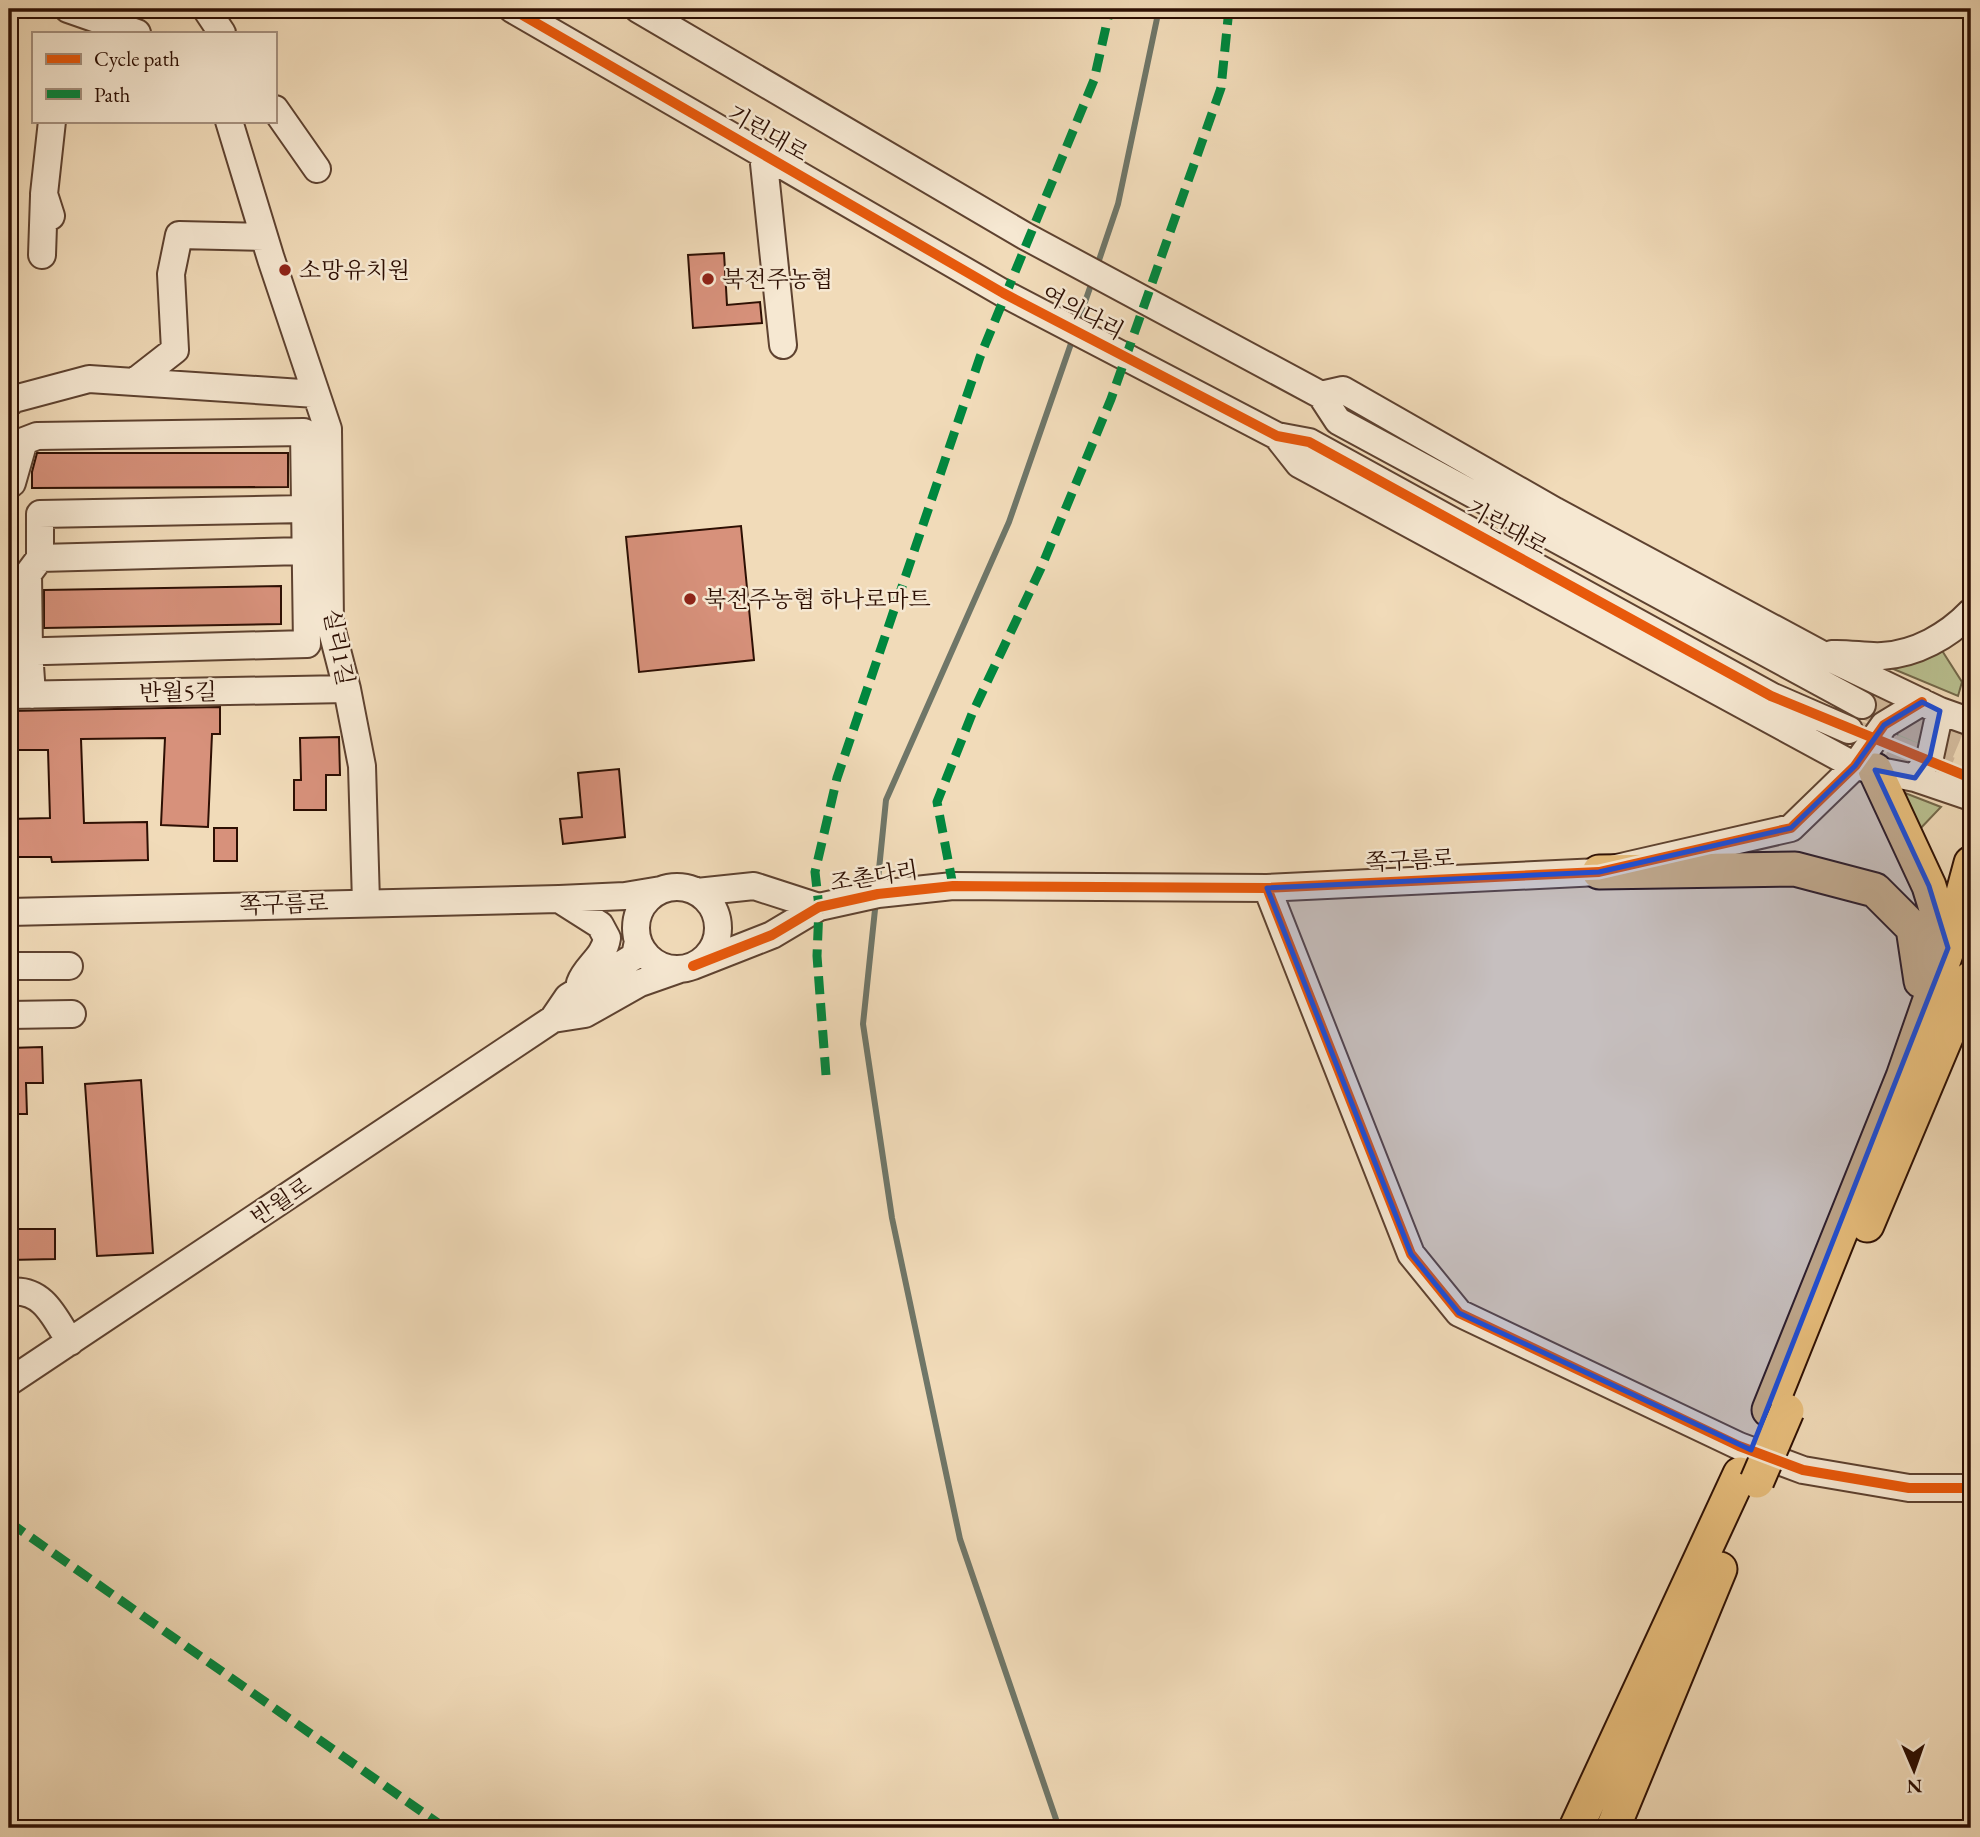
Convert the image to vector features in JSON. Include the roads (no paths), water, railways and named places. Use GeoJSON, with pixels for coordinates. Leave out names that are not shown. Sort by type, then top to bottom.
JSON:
{"type":"FeatureCollection","features":[{"type":"Feature","properties":{"kind":"main road"},"geometry":{"type":"LineString","coordinates":[[1865,768],[1929,886],[1948,948]]}},
{"type":"Feature","properties":{"kind":"main road"},"geometry":{"type":"LineString","coordinates":[[1778,1410],[1948,948],[1971,863]]}},
{"type":"Feature","properties":{"kind":"main road"},"geometry":{"type":"LineString","coordinates":[[1599,872],[1794,869],[1875,890],[1913,928],[1921,981],[1933,986]]}},
{"type":"Feature","properties":{"kind":"main road"},"geometry":{"type":"LineString","coordinates":[[1613,1828],[1749,1478],[1969,989]]}},
{"type":"Feature","properties":{"kind":"main road"},"geometry":{"type":"LineString","coordinates":[[1576,1828],[1749,1478]]}},
{"type":"Feature","properties":{"kind":"street"},"geometry":{"type":"LineString","coordinates":[[206,9],[221,32]]}},
{"type":"Feature","properties":{"kind":"street","name":"기린대로"},"geometry":{"type":"LineString","coordinates":[[512,9],[1003,293]]}},
{"type":"Feature","properties":{"kind":"street","name":"기린대로"},"geometry":{"type":"LineString","coordinates":[[638,9],[1026,236]]}},
{"type":"Feature","properties":{"kind":"street"},"geometry":{"type":"LineString","coordinates":[[79,20],[133,32]]}},
{"type":"Feature","properties":{"kind":"street"},"geometry":{"type":"LineString","coordinates":[[276,110],[317,169]]}},
{"type":"Feature","properties":{"kind":"street"},"geometry":{"type":"LineString","coordinates":[[42,255],[48,205],[52,122]]}},
{"type":"Feature","properties":{"kind":"street","name":"실리1길"},"geometry":{"type":"LineString","coordinates":[[229,122],[264,237],[328,429],[330,623],[347,689],[362,766],[366,902]]}},
{"type":"Feature","properties":{"kind":"street"},"geometry":{"type":"LineString","coordinates":[[763,154],[783,345]]}},
{"type":"Feature","properties":{"kind":"street"},"geometry":{"type":"LineString","coordinates":[[134,382],[175,350],[172,274],[179,235],[264,237]]}},
{"type":"Feature","properties":{"kind":"street","name":"여의다리"},"geometry":{"type":"LineString","coordinates":[[1026,236],[1160,307]]}},
{"type":"Feature","properties":{"kind":"street","name":"여의다리"},"geometry":{"type":"LineString","coordinates":[[1003,293],[1144,367]]}},
{"type":"Feature","properties":{"kind":"street","name":"기린대로"},"geometry":{"type":"LineString","coordinates":[[1160,307],[1321,395],[1338,421],[1862,705]]}},
{"type":"Feature","properties":{"kind":"street","name":"기린대로"},"geometry":{"type":"LineString","coordinates":[[1144,367],[1278,436],[1309,442],[1771,696],[1849,730]]}},
{"type":"Feature","properties":{"kind":"street"},"geometry":{"type":"LineString","coordinates":[[9,402],[89,379],[316,394]]}},
{"type":"Feature","properties":{"kind":"street"},"geometry":{"type":"LineString","coordinates":[[1321,395],[1343,390],[1555,511],[1821,654],[1971,722]]}},
{"type":"Feature","properties":{"kind":"street"},"geometry":{"type":"LineString","coordinates":[[9,484],[12,483],[24,441],[37,436],[304,432],[307,644],[19,651]]}},
{"type":"Feature","properties":{"kind":"street"},"geometry":{"type":"LineString","coordinates":[[1278,436],[1299,464],[1865,768],[1915,778],[1971,797]]}},
{"type":"Feature","properties":{"kind":"street"},"geometry":{"type":"LineString","coordinates":[[21,695],[19,651],[28,574],[40,558],[40,514],[304,509]]}},
{"type":"Feature","properties":{"kind":"street"},"geometry":{"type":"LineString","coordinates":[[40,558],[304,551]]}},
{"type":"Feature","properties":{"kind":"street"},"geometry":{"type":"LineString","coordinates":[[1821,654],[1881,656],[1912,651],[1957,626],[1971,612]]}},
{"type":"Feature","properties":{"kind":"street","name":"반월5길"},"geometry":{"type":"LineString","coordinates":[[21,695],[347,689]]}},
{"type":"Feature","properties":{"kind":"street"},"geometry":{"type":"LineString","coordinates":[[1915,778],[1930,757],[1931,706]]}},
{"type":"Feature","properties":{"kind":"street","name":"쪽구름로"},"geometry":{"type":"LineString","coordinates":[[937,887],[1268,888],[1599,872],[1791,828],[1865,768],[1884,724],[1931,706]]}},
{"type":"Feature","properties":{"kind":"street"},"geometry":{"type":"LineString","coordinates":[[697,892],[754,886],[819,907]]}},
{"type":"Feature","properties":{"kind":"street"},"geometry":{"type":"LineString","coordinates":[[673,887],[686,888],[697,892],[714,909],[718,935],[705,959],[687,967],[667,968],[654,962],[645,953],[622,913],[559,899],[625,896],[673,887]]}},
{"type":"Feature","properties":{"kind":"street","name":"조촌다리"},"geometry":{"type":"LineString","coordinates":[[819,907],[878,894],[937,887]]}},
{"type":"Feature","properties":{"kind":"street"},"geometry":{"type":"LineString","coordinates":[[1268,888],[1411,1254],[1459,1313],[1739,1446],[1803,1470],[1909,1488],[1971,1488]]}},
{"type":"Feature","properties":{"kind":"street"},"geometry":{"type":"LineString","coordinates":[[553,1018],[568,997],[635,956],[638,917],[643,906],[661,890]]}},
{"type":"Feature","properties":{"kind":"street"},"geometry":{"type":"LineString","coordinates":[[559,899],[600,925],[607,938],[603,953],[582,977],[576,992]]}},
{"type":"Feature","properties":{"kind":"street","name":"쪽구름로"},"geometry":{"type":"LineString","coordinates":[[9,912],[559,899]]}},
{"type":"Feature","properties":{"kind":"street"},"geometry":{"type":"LineString","coordinates":[[553,1018],[585,1014],[640,983],[772,935],[819,907]]}},
{"type":"Feature","properties":{"kind":"street"},"geometry":{"type":"LineString","coordinates":[[9,966],[69,965]]}},
{"type":"Feature","properties":{"kind":"street"},"geometry":{"type":"LineString","coordinates":[[9,1015],[72,1014]]}},
{"type":"Feature","properties":{"kind":"street","name":"반월로"},"geometry":{"type":"LineString","coordinates":[[9,1382],[553,1018]]}},
{"type":"Feature","properties":{"kind":"street"},"geometry":{"type":"LineString","coordinates":[[9,1292],[27,1292],[44,1300],[70,1342]]}},
{"type":"Feature","properties":{"kind":"waterway"},"geometry":{"type":"LineString","coordinates":[[1096,269],[1118,204],[1159,9]]}},
{"type":"Feature","properties":{"kind":"waterway"},"geometry":{"type":"LineString","coordinates":[[1077,325],[1093,279]]}},
{"type":"Feature","properties":{"kind":"waterway"},"geometry":{"type":"LineString","coordinates":[[877,889],[886,800],[1009,522],[1074,335]]}},
{"type":"Feature","properties":{"kind":"waterway"},"geometry":{"type":"LineString","coordinates":[[876,900],[863,1024],[892,1218],[960,1539],[1059,1828]]}},
{"type":"Feature","properties":{"kind":"tunnel"},"geometry":{"type":"LineString","coordinates":[[1862,705],[1971,751]]}},
{"type":"Feature","properties":{"kind":"tunnel"},"geometry":{"type":"LineString","coordinates":[[1853,732],[1971,778]]}},
{"type":"Feature","properties":{"kind":"place","name":"소망유치원"},"geometry":{"type":"Point","coordinates":[285,270]}},
{"type":"Feature","properties":{"kind":"place","name":"북전주농협"},"geometry":{"type":"Point","coordinates":[708,279]}},
{"type":"Feature","properties":{"kind":"place","name":"북전주농협 하나로마트"},"geometry":{"type":"Point","coordinates":[690,599]}}]}
